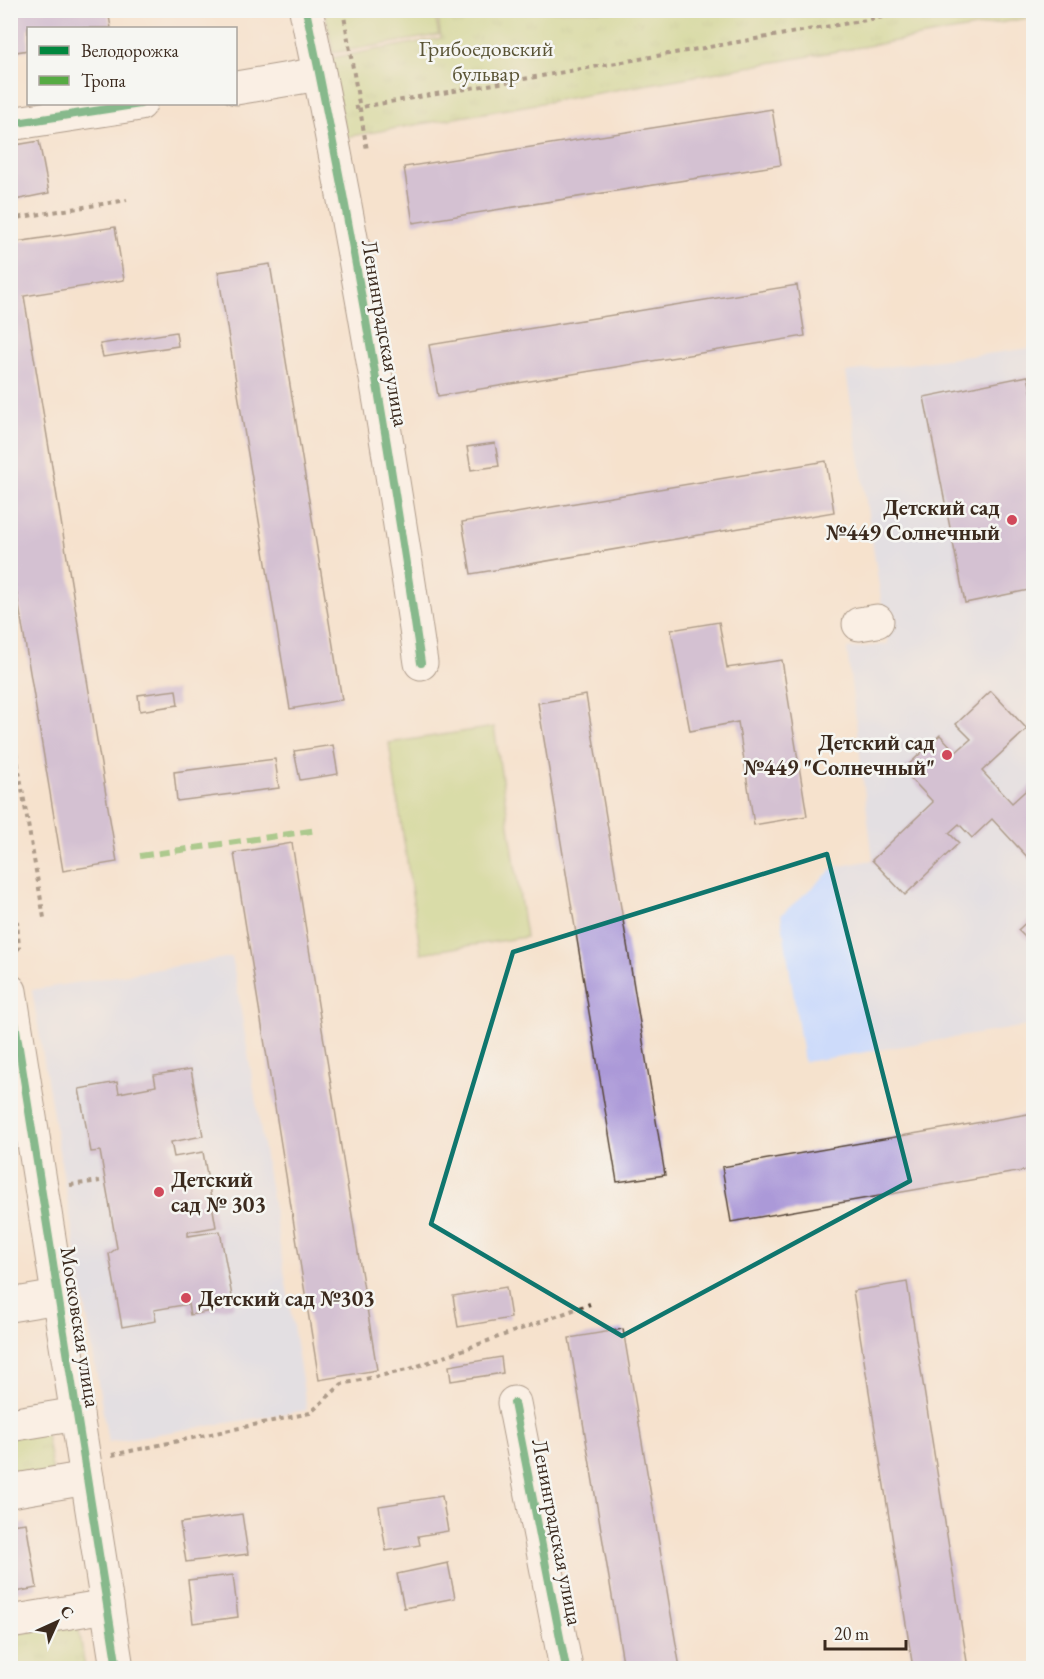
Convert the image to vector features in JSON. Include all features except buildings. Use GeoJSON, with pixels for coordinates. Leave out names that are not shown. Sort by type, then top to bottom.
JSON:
{"type":"FeatureCollection","features":[{"type":"Feature","properties":{"kind":"street","name":"Ленинградская улица"},"geometry":{"type":"LineString","coordinates":[[306,10],[339,166],[398,507],[421,663]]}},
{"type":"Feature","properties":{"kind":"street"},"geometry":{"type":"LineString","coordinates":[[237,88],[320,75]]}},
{"type":"Feature","properties":{"kind":"street"},"geometry":{"type":"LineString","coordinates":[[10,124],[134,105]]}},
{"type":"Feature","properties":{"kind":"street","name":"Московская улица"},"geometry":{"type":"LineString","coordinates":[[10,991],[117,1668]]}},
{"type":"Feature","properties":{"kind":"street"},"geometry":{"type":"LineString","coordinates":[[10,1305],[58,1297]]}},
{"type":"Feature","properties":{"kind":"street","name":"Ленинградская улица"},"geometry":{"type":"LineString","coordinates":[[514,1403],[566,1668]]}},
{"type":"Feature","properties":{"kind":"street"},"geometry":{"type":"LineString","coordinates":[[10,1425],[77,1413]]}},
{"type":"Feature","properties":{"kind":"street"},"geometry":{"type":"LineString","coordinates":[[10,1491],[86,1470]]}},
{"type":"Feature","properties":{"kind":"street"},"geometry":{"type":"LineString","coordinates":[[10,1622],[107,1606]]}},
{"type":"Feature","properties":{"kind":"path"},"geometry":{"type":"LineString","coordinates":[[327,112],[924,10]]}},
{"type":"Feature","properties":{"kind":"path"},"geometry":{"type":"LineString","coordinates":[[10,219],[127,200]]}},
{"type":"Feature","properties":{"kind":"path"},"geometry":{"type":"LineString","coordinates":[[10,718],[44,918]]}},
{"type":"Feature","properties":{"kind":"path"},"geometry":{"type":"LineString","coordinates":[[10,956],[19,948],[17,921]]}},
{"type":"Feature","properties":{"kind":"path"},"geometry":{"type":"LineString","coordinates":[[86,1470],[310,1413],[342,1384],[407,1370],[590,1304]]}},
{"type":"Feature","properties":{"kind":"highlighted area"},"geometry":{"type":"Polygon","coordinates":[[[827,854],[910,1181],[622,1336],[431,1224],[513,952],[827,854]]]}},
{"type":"Feature","properties":{"kind":"shaded area","name":"Детский сад №449 \"Солнечный\""},"geometry":{"type":"Polygon","coordinates":[[[1033,348],[1033,1025],[804,1062],[781,915],[835,867],[873,860],[847,649],[888,644],[846,372],[1033,348]]]}},
{"type":"Feature","properties":{"kind":"shaded area","name":"Детский сад №303"},"geometry":{"type":"Polygon","coordinates":[[[232,957],[307,1410],[108,1442],[32,990],[232,957]]]}},
{"type":"Feature","properties":{"kind":"green space"},"geometry":{"type":"Polygon","coordinates":[[[325,11],[434,11],[439,35],[333,53],[325,11]]]}},
{"type":"Feature","properties":{"kind":"green space","name":"Грибоедовский бульвар"},"geometry":{"type":"Polygon","coordinates":[[[437,11],[1033,11],[1033,17],[346,137],[331,58],[441,38],[437,11]]]}},
{"type":"Feature","properties":{"kind":"green space"},"geometry":{"type":"Polygon","coordinates":[[[494,727],[526,937],[421,953],[389,743],[494,727]]]}},
{"type":"Feature","properties":{"kind":"green space"},"geometry":{"type":"Polygon","coordinates":[[[45,1429],[53,1474],[11,1481],[11,1435],[45,1429]]]}},
{"type":"Feature","properties":{"kind":"green space"},"geometry":{"type":"Polygon","coordinates":[[[78,1623],[85,1668],[11,1668],[11,1634],[78,1623]]]}},
{"type":"Feature","properties":{"kind":"marked path"},"geometry":{"type":"LineString","coordinates":[[140,856],[317,830]]}},
{"type":"Feature","properties":{"kind":"cycle path"},"geometry":{"type":"LineString","coordinates":[[306,10],[369,336],[421,663]]}},
{"type":"Feature","properties":{"kind":"cycle path"},"geometry":{"type":"LineString","coordinates":[[10,124],[134,105]]}},
{"type":"Feature","properties":{"kind":"cycle path"},"geometry":{"type":"LineString","coordinates":[[10,991],[117,1668]]}},
{"type":"Feature","properties":{"kind":"cycle path"},"geometry":{"type":"LineString","coordinates":[[514,1403],[566,1668]]}},
{"type":"Feature","properties":{"kind":"place","name":"Детский сад №449 Солнечный"},"geometry":{"type":"Point","coordinates":[1012,520]}},
{"type":"Feature","properties":{"kind":"place","name":"Детский сад №449 \"Солнечный\""},"geometry":{"type":"Point","coordinates":[947,755]}},
{"type":"Feature","properties":{"kind":"place","name":"Детский сад № 303"},"geometry":{"type":"Point","coordinates":[159,1192]}},
{"type":"Feature","properties":{"kind":"place","name":"Детский сад №303"},"geometry":{"type":"Point","coordinates":[186,1298]}}]}
